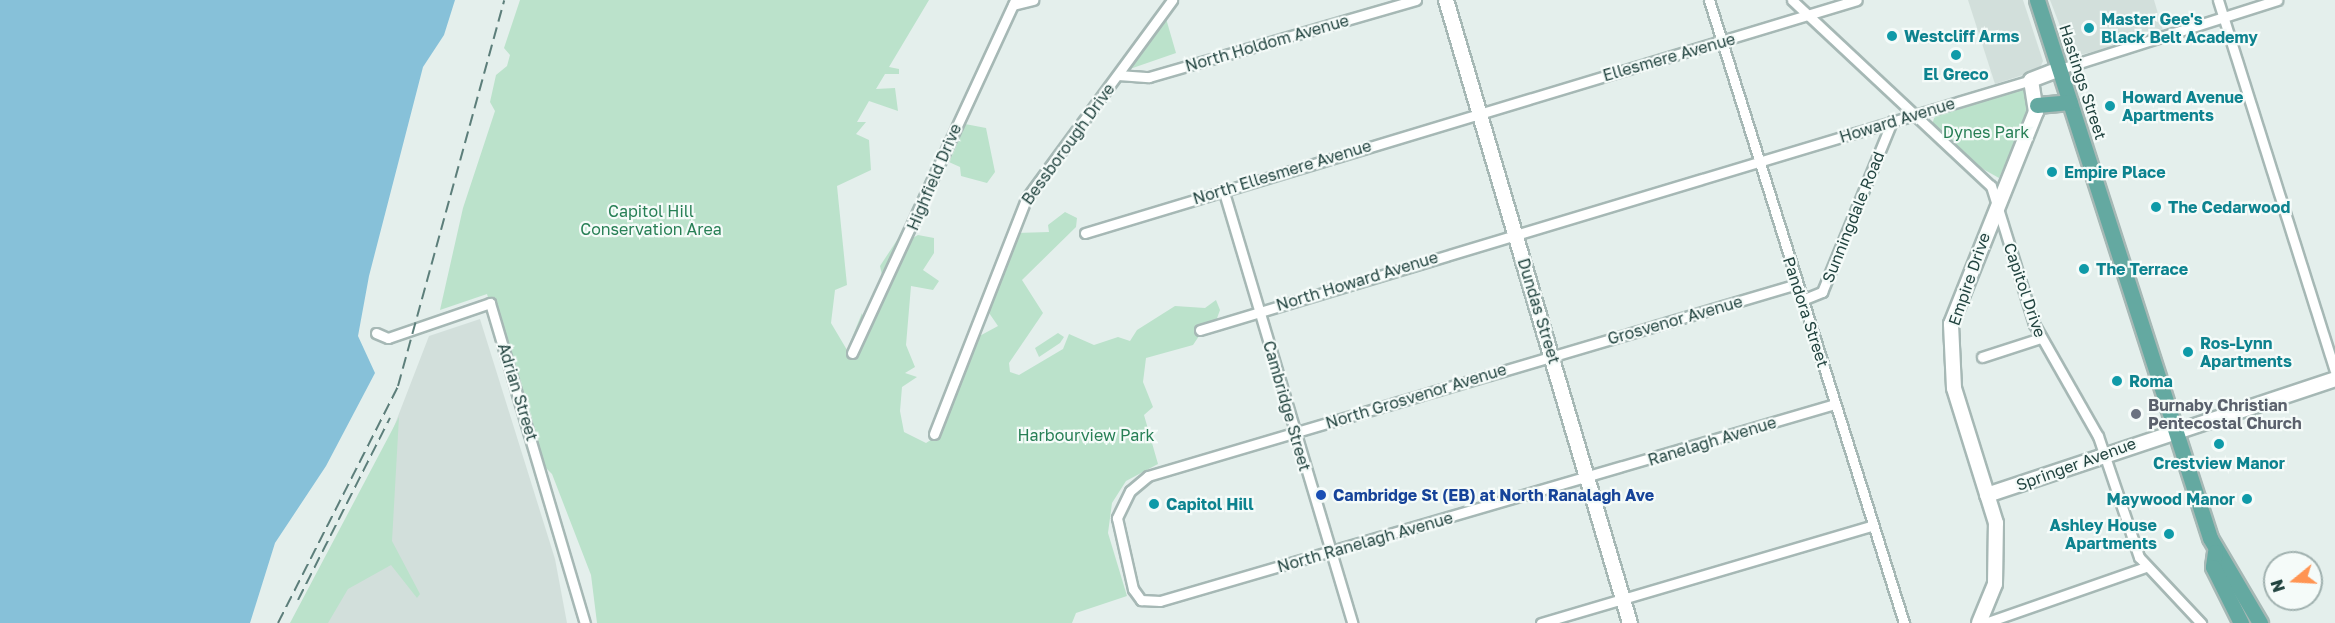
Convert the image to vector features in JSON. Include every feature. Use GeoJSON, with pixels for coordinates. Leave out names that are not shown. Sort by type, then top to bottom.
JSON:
{"type":"FeatureCollection","features":[{"type":"Feature","properties":{"kind":"main road","name":"Hastings Street"},"geometry":{"type":"LineString","coordinates":[[2037,0],[2215,552],[2213,567],[2241,623]]}},
{"type":"Feature","properties":{"kind":"main road"},"geometry":{"type":"LineString","coordinates":[[2037,105],[2070,102]]}},
{"type":"Feature","properties":{"kind":"main road","name":"Hastings Street"},"geometry":{"type":"LineString","coordinates":[[2215,552],[2226,561],[2260,623]]}},
{"type":"Feature","properties":{"kind":"street"},"geometry":{"type":"LineString","coordinates":[[1014,3],[1033,0]]}},
{"type":"Feature","properties":{"kind":"street","name":"Bessborough Drive"},"geometry":{"type":"LineString","coordinates":[[934,434],[1026,199],[1172,0]]}},
{"type":"Feature","properties":{"kind":"street","name":"North Holdom Avenue"},"geometry":{"type":"LineString","coordinates":[[1118,75],[1149,78],[1416,0]]}},
{"type":"Feature","properties":{"kind":"street","name":"Dundas Street"},"geometry":{"type":"LineString","coordinates":[[1446,0],[1630,623]]}},
{"type":"Feature","properties":{"kind":"street","name":"Pandora Street"},"geometry":{"type":"LineString","coordinates":[[1709,0],[1904,623]]}},
{"type":"Feature","properties":{"kind":"street","name":"Capitol Drive"},"geometry":{"type":"LineString","coordinates":[[1792,0],[1810,14],[1991,186],[2041,338],[2106,454],[2146,567],[2201,623]]}},
{"type":"Feature","properties":{"kind":"street","name":"Ellesmere Avenue"},"geometry":{"type":"LineString","coordinates":[[1480,112],[1722,42],[1857,0]]}},
{"type":"Feature","properties":{"kind":"street"},"geometry":{"type":"LineString","coordinates":[[2218,0],[2335,370]]}},
{"type":"Feature","properties":{"kind":"street","name":"Howard Avenue"},"geometry":{"type":"LineString","coordinates":[[1515,234],[2031,80],[2277,0]]}},
{"type":"Feature","properties":{"kind":"street","name":"Highfield Drive"},"geometry":{"type":"LineString","coordinates":[[852,353],[1014,3]]}},
{"type":"Feature","properties":{"kind":"street"},"geometry":{"type":"LineString","coordinates":[[2031,80],[2037,105]]}},
{"type":"Feature","properties":{"kind":"street","name":"Empire Drive"},"geometry":{"type":"LineString","coordinates":[[1980,623],[1995,584],[1999,554],[1988,495],[1948,355],[1951,324],[2037,105]]}},
{"type":"Feature","properties":{"kind":"street","name":"North Ellesmere Avenue"},"geometry":{"type":"LineString","coordinates":[[1085,233],[1480,112]]}},
{"type":"Feature","properties":{"kind":"street","name":"Sunningdale Road"},"geometry":{"type":"LineString","coordinates":[[1802,300],[1822,292],[1892,121]]}},
{"type":"Feature","properties":{"kind":"street","name":"Cambridge Street"},"geometry":{"type":"LineString","coordinates":[[1223,189],[1352,623]]}},
{"type":"Feature","properties":{"kind":"street","name":"North Howard Avenue"},"geometry":{"type":"LineString","coordinates":[[1200,330],[1515,234]]}},
{"type":"Feature","properties":{"kind":"street","name":"Grosvenor Avenue"},"geometry":{"type":"LineString","coordinates":[[1552,356],[1797,284]]}},
{"type":"Feature","properties":{"kind":"street","name":"Adrian Street"},"geometry":{"type":"LineString","coordinates":[[376,333],[388,338],[490,303],[546,482],[585,623]]}},
{"type":"Feature","properties":{"kind":"street"},"geometry":{"type":"LineString","coordinates":[[1982,357],[2041,338]]}},
{"type":"Feature","properties":{"kind":"street","name":"North Grosvenor Avenue"},"geometry":{"type":"LineString","coordinates":[[1141,600],[1117,527],[1122,502],[1143,479],[1552,356]]}},
{"type":"Feature","properties":{"kind":"street","name":"Springer Avenue"},"geometry":{"type":"LineString","coordinates":[[1988,495],[2175,430],[2335,379]]}},
{"type":"Feature","properties":{"kind":"street","name":"Ranelagh Avenue"},"geometry":{"type":"LineString","coordinates":[[1588,478],[1835,404]]}},
{"type":"Feature","properties":{"kind":"street","name":"North Ranelagh Avenue"},"geometry":{"type":"LineString","coordinates":[[1141,600],[1160,601],[1588,478]]}},
{"type":"Feature","properties":{"kind":"street"},"geometry":{"type":"LineString","coordinates":[[1541,623],[1873,525]]}},
{"type":"Feature","properties":{"kind":"street"},"geometry":{"type":"LineString","coordinates":[[1984,623],[2146,567]]}},
{"type":"Feature","properties":{"kind":"shaded area"},"geometry":{"type":"Polygon","coordinates":[[[1968,0],[2023,0],[2043,61],[2039,70],[1995,84],[1968,0]]]}},
{"type":"Feature","properties":{"kind":"shaded area"},"geometry":{"type":"Polygon","coordinates":[[[2050,0],[2154,0],[2164,34],[2072,57],[2050,0]]]}},
{"type":"Feature","properties":{"kind":"shaded area"},"geometry":{"type":"Polygon","coordinates":[[[480,319],[555,559],[567,623],[295,623],[383,455],[429,336],[480,319]]]}},
{"type":"Feature","properties":{"kind":"green space","name":"Capitol Hill Conservation Area"},"geometry":{"type":"Polygon","coordinates":[[[520,0],[929,0],[889,67],[899,69],[899,74],[885,74],[876,89],[895,88],[898,111],[869,101],[857,122],[866,122],[856,134],[869,140],[871,170],[837,186],[847,285],[835,290],[831,323],[847,350],[862,313],[866,338],[909,240],[918,235],[934,238],[934,253],[923,270],[939,281],[933,290],[911,286],[906,345],[915,367],[905,373],[917,377],[902,387],[900,411],[904,432],[926,443],[937,436],[974,339],[998,326],[987,310],[999,253],[1016,233],[1049,232],[1048,225],[1065,212],[1077,218],[1076,227],[1022,280],[1043,313],[1009,363],[1010,372],[1019,375],[1063,349],[1069,334],[1094,345],[1118,337],[1130,341],[1137,330],[1175,306],[1205,308],[1216,300],[1220,310],[1216,321],[1196,330],[1199,336],[1193,345],[1146,358],[1143,382],[1153,407],[1144,415],[1158,464],[1126,481],[1112,503],[1108,533],[1127,596],[1076,613],[1072,623],[597,623],[591,575],[552,474],[538,460],[525,417],[527,406],[517,394],[487,294],[440,310],[463,208],[495,111],[490,102],[496,75],[507,66],[510,55],[504,48],[520,0]]]}},
{"type":"Feature","properties":{"kind":"green space"},"geometry":{"type":"Polygon","coordinates":[[[1165,15],[1176,53],[1124,71],[1165,15]]]}},
{"type":"Feature","properties":{"kind":"green space","name":"Dynes Park"},"geometry":{"type":"Polygon","coordinates":[[[2019,88],[2027,91],[2030,109],[1999,178],[1974,164],[1932,125],[1935,115],[2019,88]]]}},
{"type":"Feature","properties":{"kind":"green space"},"geometry":{"type":"Polygon","coordinates":[[[965,124],[986,128],[995,172],[987,183],[961,176],[960,167],[940,158],[965,124]]]}},
{"type":"Feature","properties":{"kind":"green space"},"geometry":{"type":"Polygon","coordinates":[[[909,222],[886,275],[882,275],[880,266],[909,222]]]}},
{"type":"Feature","properties":{"kind":"green space"},"geometry":{"type":"Polygon","coordinates":[[[1058,333],[1064,337],[1060,343],[1039,357],[1035,348],[1058,333]]]}},
{"type":"Feature","properties":{"kind":"green space"},"geometry":{"type":"Polygon","coordinates":[[[399,417],[392,541],[420,594],[417,598],[391,565],[348,589],[328,623],[290,623],[399,417]]]}},
{"type":"Feature","properties":{"kind":"water"},"geometry":{"type":"Polygon","coordinates":[[[0,0],[455,0],[444,35],[423,67],[369,276],[358,336],[375,373],[326,466],[275,543],[250,623],[0,623],[0,0]]]}},
{"type":"Feature","properties":{"kind":"railway"},"geometry":{"type":"LineString","coordinates":[[278,623],[398,386],[504,0]]}},
{"type":"Feature","properties":{"kind":"railway"},"geometry":{"type":"LineString","coordinates":[[298,600],[390,418]]}},
{"type":"Feature","properties":{"kind":"place","name":"Master Gee's Black Belt Academy"},"geometry":{"type":"Point","coordinates":[2089,28]}},
{"type":"Feature","properties":{"kind":"place","name":"Westcliff Arms"},"geometry":{"type":"Point","coordinates":[1892,36]}},
{"type":"Feature","properties":{"kind":"place","name":"El Greco"},"geometry":{"type":"Point","coordinates":[1956,55]}},
{"type":"Feature","properties":{"kind":"place","name":"Howard Avenue Apartments"},"geometry":{"type":"Point","coordinates":[2110,106]}},
{"type":"Feature","properties":{"kind":"place","name":"Empire Place"},"geometry":{"type":"Point","coordinates":[2052,172]}},
{"type":"Feature","properties":{"kind":"place","name":"The Cedarwood"},"geometry":{"type":"Point","coordinates":[2156,207]}},
{"type":"Feature","properties":{"kind":"place","name":"The Terrace"},"geometry":{"type":"Point","coordinates":[2084,269]}},
{"type":"Feature","properties":{"kind":"place","name":"Ros-Lynn Apartments"},"geometry":{"type":"Point","coordinates":[2188,352]}},
{"type":"Feature","properties":{"kind":"place","name":"Roma"},"geometry":{"type":"Point","coordinates":[2117,381]}},
{"type":"Feature","properties":{"kind":"place","name":"Burnaby Christian Pentecostal Church"},"geometry":{"type":"Point","coordinates":[2136,414]}},
{"type":"Feature","properties":{"kind":"place","name":"Crestview Manor"},"geometry":{"type":"Point","coordinates":[2219,444]}},
{"type":"Feature","properties":{"kind":"place","name":"Cambridge St (EB) at North Ranalagh Ave"},"geometry":{"type":"Point","coordinates":[1321,495]}},
{"type":"Feature","properties":{"kind":"place","name":"Maywood Manor"},"geometry":{"type":"Point","coordinates":[2247,499]}},
{"type":"Feature","properties":{"kind":"place","name":"Capitol Hill"},"geometry":{"type":"Point","coordinates":[1154,504]}},
{"type":"Feature","properties":{"kind":"place","name":"Ashley House Apartments"},"geometry":{"type":"Point","coordinates":[2169,534]}},
{"type":"Feature","properties":{"kind":"park label","name":"Harbourview Park"},"geometry":{"type":"Point","coordinates":[1086,435]}}]}
